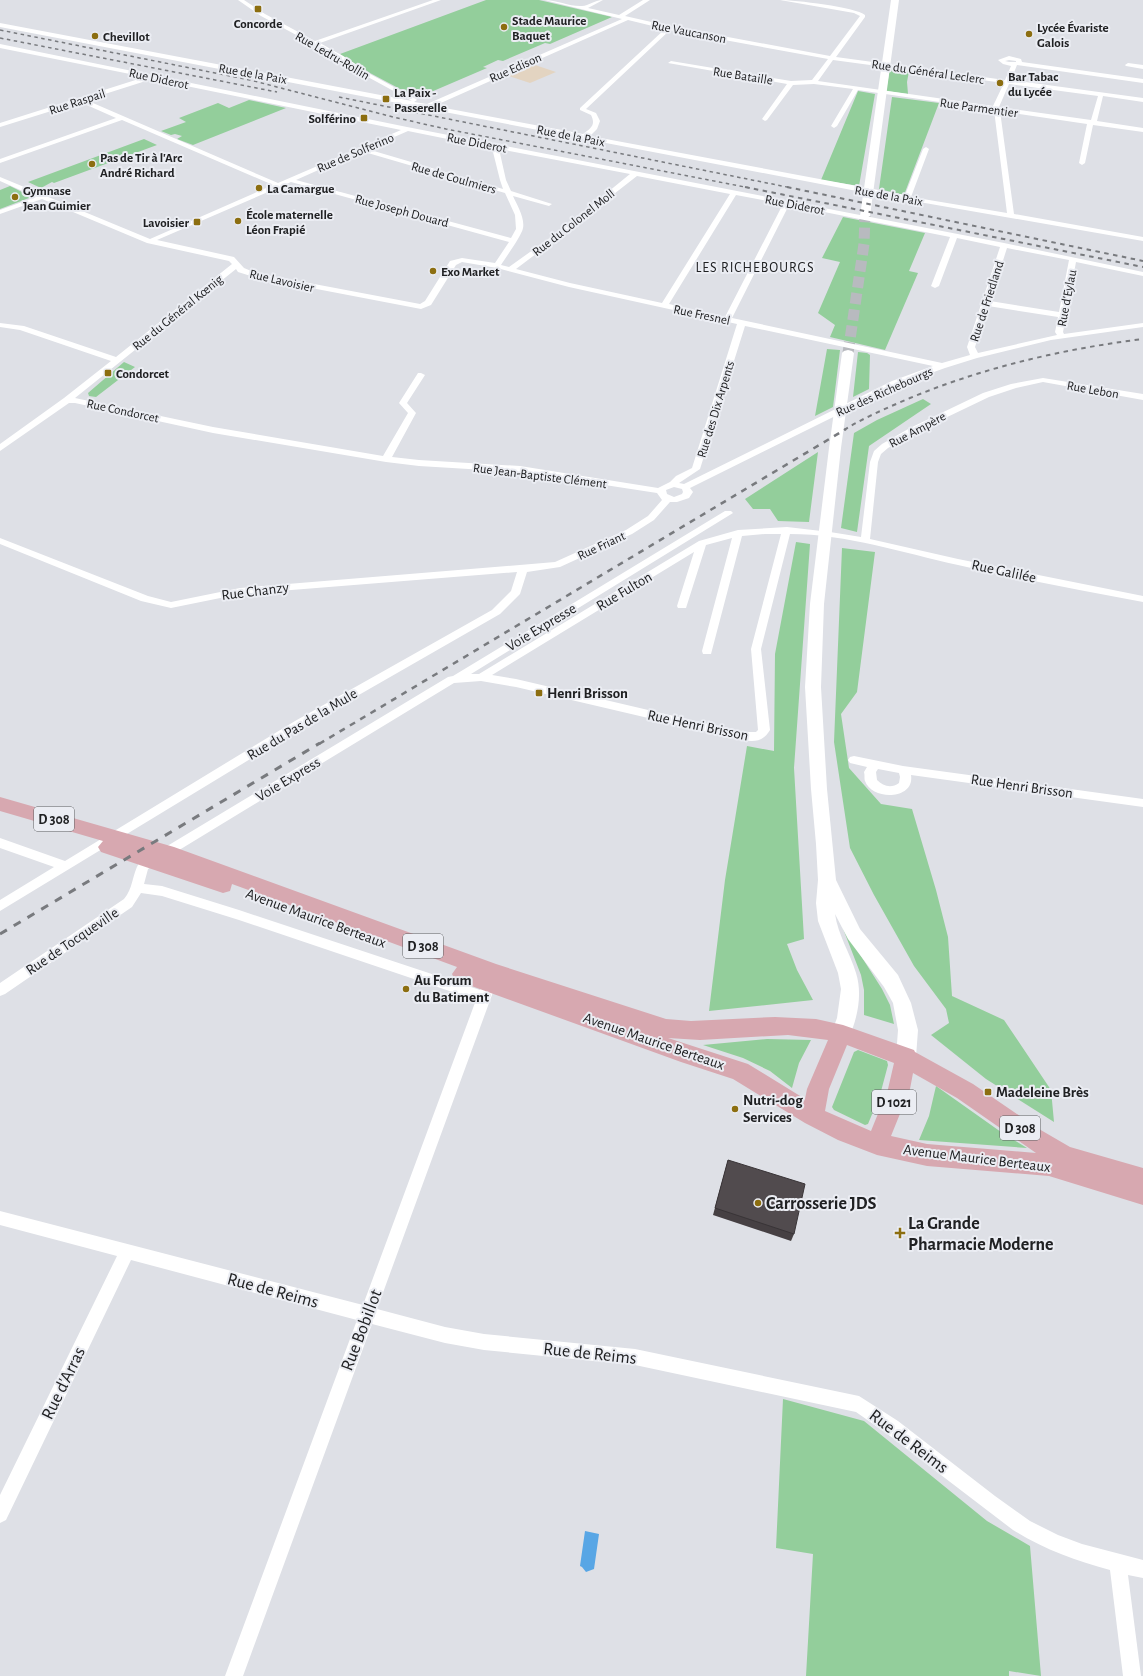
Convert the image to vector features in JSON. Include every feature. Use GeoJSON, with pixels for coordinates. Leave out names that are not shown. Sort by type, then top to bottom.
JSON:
{"type":"FeatureCollection","features":[{"type":"Feature","properties":{"kind":"main road"},"geometry":{"type":"LineString","coordinates":[[866,216],[880,101],[895,0]]}},
{"type":"Feature","properties":{"kind":"main road","name":"D 1021"},"geometry":{"type":"LineString","coordinates":[[813,1116],[818,1089],[847,1018],[850,989],[847,973],[827,920],[825,903],[827,880],[815,726],[813,680],[817,604],[835,448],[848,353]]}},
{"type":"Feature","properties":{"kind":"main road","name":"D 308"},"geometry":{"type":"LineString","coordinates":[[4,809],[91,835],[173,862]]}},
{"type":"Feature","properties":{"kind":"main road","name":"Avenue Maurice Berteaux"},"geometry":{"type":"LineString","coordinates":[[173,862],[307,912],[483,990],[740,1071],[813,1116],[846,1132],[877,1144],[927,1154],[1049,1165],[1143,1194]]}},
{"type":"Feature","properties":{"kind":"main road","name":"Avenue Maurice Berteaux"},"geometry":{"type":"LineString","coordinates":[[173,862],[494,972],[681,1032],[748,1027],[802,1026],[841,1034],[906,1057],[963,1089],[1040,1143],[1063,1156],[1143,1179]]}},
{"type":"Feature","properties":{"kind":"main road","name":"D 1021"},"geometry":{"type":"LineString","coordinates":[[827,880],[854,934],[891,981],[902,1003],[908,1030],[906,1057],[899,1089],[877,1144]]}},
{"type":"Feature","properties":{"kind":"street","name":"Rue Ledru-Rollin"},"geometry":{"type":"LineString","coordinates":[[241,0],[263,15],[341,57],[368,75],[426,107]]}},
{"type":"Feature","properties":{"kind":"street"},"geometry":{"type":"LineString","coordinates":[[315,44],[438,0]]}},
{"type":"Feature","properties":{"kind":"street","name":"Rue Vaucanson"},"geometry":{"type":"LineString","coordinates":[[547,0],[669,28],[832,58]]}},
{"type":"Feature","properties":{"kind":"street"},"geometry":{"type":"LineString","coordinates":[[584,8],[600,0]]}},
{"type":"Feature","properties":{"kind":"street"},"geometry":{"type":"LineString","coordinates":[[620,17],[647,0]]}},
{"type":"Feature","properties":{"kind":"street"},"geometry":{"type":"LineString","coordinates":[[783,0],[805,2],[855,12],[863,16],[814,82]]}},
{"type":"Feature","properties":{"kind":"street","name":"Rue Edison"},"geometry":{"type":"LineString","coordinates":[[426,107],[626,19]]}},
{"type":"Feature","properties":{"kind":"street","name":"Rue de la Paix"},"geometry":{"type":"LineString","coordinates":[[0,25],[877,193],[1143,239]]}},
{"type":"Feature","properties":{"kind":"street"},"geometry":{"type":"LineString","coordinates":[[584,137],[595,128],[597,121],[594,114],[582,109],[669,28]]}},
{"type":"Feature","properties":{"kind":"street","name":"Rue Diderot"},"geometry":{"type":"LineString","coordinates":[[0,46],[154,76],[407,129],[496,145],[734,193],[1073,258],[1143,274]]}},
{"type":"Feature","properties":{"kind":"street","name":"Rue du Général Leclerc"},"geometry":{"type":"LineString","coordinates":[[832,58],[1143,100]]}},
{"type":"Feature","properties":{"kind":"street","name":"Rue Bataille"},"geometry":{"type":"LineString","coordinates":[[671,63],[792,83],[814,82]]}},
{"type":"Feature","properties":{"kind":"street"},"geometry":{"type":"LineString","coordinates":[[1011,215],[996,109],[1007,82],[1017,64],[1143,81]]}},
{"type":"Feature","properties":{"kind":"street"},"geometry":{"type":"LineString","coordinates":[[1128,65],[1143,67]]}},
{"type":"Feature","properties":{"kind":"street","name":"Rue Raspail"},"geometry":{"type":"LineString","coordinates":[[0,125],[154,76]]}},
{"type":"Feature","properties":{"kind":"street","name":"Rue Parmentier"},"geometry":{"type":"LineString","coordinates":[[814,82],[1143,130]]}},
{"type":"Feature","properties":{"kind":"street"},"geometry":{"type":"LineString","coordinates":[[765,119],[792,83]]}},
{"type":"Feature","properties":{"kind":"street"},"geometry":{"type":"LineString","coordinates":[[834,126],[857,89]]}},
{"type":"Feature","properties":{"kind":"street"},"geometry":{"type":"LineString","coordinates":[[1082,163],[1100,94]]}},
{"type":"Feature","properties":{"kind":"street"},"geometry":{"type":"LineString","coordinates":[[81,100],[278,185]]}},
{"type":"Feature","properties":{"kind":"street"},"geometry":{"type":"LineString","coordinates":[[406,103],[414,100]]}},
{"type":"Feature","properties":{"kind":"street"},"geometry":{"type":"LineString","coordinates":[[0,161],[121,118]]}},
{"type":"Feature","properties":{"kind":"street","name":"Rue de Solferino"},"geometry":{"type":"LineString","coordinates":[[150,241],[407,129]]}},
{"type":"Feature","properties":{"kind":"street"},"geometry":{"type":"LineString","coordinates":[[496,145],[502,180],[518,215],[520,229],[514,241],[497,266]]}},
{"type":"Feature","properties":{"kind":"street","name":"Rue de Coulmiers"},"geometry":{"type":"LineString","coordinates":[[360,149],[549,204]]}},
{"type":"Feature","properties":{"kind":"street"},"geometry":{"type":"LineString","coordinates":[[907,198],[926,149]]}},
{"type":"Feature","properties":{"kind":"street","name":"Rue du Colonel Moll"},"geometry":{"type":"LineString","coordinates":[[509,270],[567,228],[636,173]]}},
{"type":"Feature","properties":{"kind":"street","name":"Rue Lavoisier"},"geometry":{"type":"LineString","coordinates":[[0,179],[150,241],[231,259],[241,270],[259,276],[421,307],[428,303],[453,263],[462,260]]}},
{"type":"Feature","properties":{"kind":"street","name":"Rue Joseph Douard"},"geometry":{"type":"LineString","coordinates":[[290,180],[514,241]]}},
{"type":"Feature","properties":{"kind":"street"},"geometry":{"type":"LineString","coordinates":[[664,306],[734,193]]}},
{"type":"Feature","properties":{"kind":"street"},"geometry":{"type":"LineString","coordinates":[[0,212],[42,197]]}},
{"type":"Feature","properties":{"kind":"street"},"geometry":{"type":"LineString","coordinates":[[728,319],[787,203]]}},
{"type":"Feature","properties":{"kind":"street"},"geometry":{"type":"LineString","coordinates":[[935,286],[954,236]]}},
{"type":"Feature","properties":{"kind":"street","name":"Rue de Friedland"},"geometry":{"type":"LineString","coordinates":[[975,356],[971,347],[1004,245]]}},
{"type":"Feature","properties":{"kind":"street","name":"Rue d'Eylau"},"geometry":{"type":"LineString","coordinates":[[1062,336],[1059,332],[1061,315],[1073,258]]}},
{"type":"Feature","properties":{"kind":"street","name":"Rue Fresnel"},"geometry":{"type":"LineString","coordinates":[[462,260],[497,266],[569,285],[942,366]]}},
{"type":"Feature","properties":{"kind":"street","name":"Rue du Général Kœnig"},"geometry":{"type":"LineString","coordinates":[[116,360],[237,264]]}},
{"type":"Feature","properties":{"kind":"street"},"geometry":{"type":"LineString","coordinates":[[985,303],[1061,315]]}},
{"type":"Feature","properties":{"kind":"street","name":"Rue des Dix Arpents"},"geometry":{"type":"LineString","coordinates":[[661,491],[665,486],[673,484],[678,478],[696,469],[697,467],[742,322]]}},
{"type":"Feature","properties":{"kind":"street","name":"Rue des Richebourgs"},"geometry":{"type":"LineString","coordinates":[[685,487],[895,383],[942,366],[975,356],[1062,336],[1143,324]]}},
{"type":"Feature","properties":{"kind":"street"},"geometry":{"type":"LineString","coordinates":[[0,325],[26,330],[116,360]]}},
{"type":"Feature","properties":{"kind":"street","name":"Rue Condorcet"},"geometry":{"type":"LineString","coordinates":[[67,400],[116,360]]}},
{"type":"Feature","properties":{"kind":"street"},"geometry":{"type":"LineString","coordinates":[[386,460],[412,413],[402,403],[421,375]]}},
{"type":"Feature","properties":{"kind":"street","name":"Rue Lebon"},"geometry":{"type":"LineString","coordinates":[[1043,380],[1143,397]]}},
{"type":"Feature","properties":{"kind":"street","name":"Rue Ampère"},"geometry":{"type":"LineString","coordinates":[[860,540],[874,462],[877,453],[885,446],[913,430],[986,395],[1014,386],[1043,380]]}},
{"type":"Feature","properties":{"kind":"street"},"geometry":{"type":"LineString","coordinates":[[0,448],[67,400]]}},
{"type":"Feature","properties":{"kind":"street","name":"Rue Condorcet"},"geometry":{"type":"LineString","coordinates":[[67,400],[75,400],[213,430],[386,460]]}},
{"type":"Feature","properties":{"kind":"street","name":"Rue Jean-Baptiste Clément"},"geometry":{"type":"LineString","coordinates":[[386,460],[520,469],[661,491]]}},
{"type":"Feature","properties":{"kind":"street"},"geometry":{"type":"LineString","coordinates":[[697,467],[704,466],[717,470]]}},
{"type":"Feature","properties":{"kind":"street"},"geometry":{"type":"LineString","coordinates":[[661,491],[663,496],[668,499],[680,499],[686,496],[688,492],[685,487],[673,484]]}},
{"type":"Feature","properties":{"kind":"street","name":"Rue Friant"},"geometry":{"type":"LineString","coordinates":[[523,569],[557,565],[629,532],[651,518],[668,499]]}},
{"type":"Feature","properties":{"kind":"street","name":"Voie Expresse"},"geometry":{"type":"LineString","coordinates":[[454,679],[728,513]]}},
{"type":"Feature","properties":{"kind":"street","name":"Rue Galilée"},"geometry":{"type":"LineString","coordinates":[[792,530],[860,540],[1020,575],[1143,599]]}},
{"type":"Feature","properties":{"kind":"street","name":"Rue Henri Brisson"},"geometry":{"type":"LineString","coordinates":[[454,679],[481,677],[523,684],[742,736],[757,738],[764,730],[756,649],[783,540],[792,530]]}},
{"type":"Feature","properties":{"kind":"street","name":"Rue Fulton"},"geometry":{"type":"LineString","coordinates":[[481,677],[702,543],[722,536],[738,533],[792,530]]}},
{"type":"Feature","properties":{"kind":"street"},"geometry":{"type":"LineString","coordinates":[[707,651],[738,533]]}},
{"type":"Feature","properties":{"kind":"street","name":"Rue Chanzy"},"geometry":{"type":"LineString","coordinates":[[0,541],[145,599],[171,605],[240,590],[523,569]]}},
{"type":"Feature","properties":{"kind":"street"},"geometry":{"type":"LineString","coordinates":[[682,606],[702,543]]}},
{"type":"Feature","properties":{"kind":"street","name":"Rue du Pas de la Mule"},"geometry":{"type":"LineString","coordinates":[[0,906],[299,724],[496,612],[516,592],[523,569]]}},
{"type":"Feature","properties":{"kind":"street","name":"Voie Express"},"geometry":{"type":"LineString","coordinates":[[138,888],[140,873],[144,866],[454,679]]}},
{"type":"Feature","properties":{"kind":"street","name":"Rue Henri Brisson"},"geometry":{"type":"LineString","coordinates":[[854,760],[903,770],[1143,803]]}},
{"type":"Feature","properties":{"kind":"street"},"geometry":{"type":"LineString","coordinates":[[875,764],[870,772],[871,781],[874,785],[886,791],[897,790],[905,785],[906,777],[903,770]]}},
{"type":"Feature","properties":{"kind":"street"},"geometry":{"type":"LineString","coordinates":[[0,843],[66,866]]}},
{"type":"Feature","properties":{"kind":"street","name":"Avenue Maurice Berteaux"},"geometry":{"type":"LineString","coordinates":[[138,888],[162,891],[483,990]]}},
{"type":"Feature","properties":{"kind":"street","name":"Rue de Tocqueville"},"geometry":{"type":"LineString","coordinates":[[0,990],[128,903],[135,897],[138,888]]}},
{"type":"Feature","properties":{"kind":"street","name":"Rue Bobillot"},"geometry":{"type":"LineString","coordinates":[[234,1676],[483,990]]}},
{"type":"Feature","properties":{"kind":"street","name":"Rue de Reims"},"geometry":{"type":"LineString","coordinates":[[0,1218],[445,1335],[484,1342],[635,1357],[858,1404],[881,1418],[959,1479],[1024,1527],[1071,1550],[1118,1564],[1143,1569]]}},
{"type":"Feature","properties":{"kind":"street","name":"Rue d'Arras"},"geometry":{"type":"LineString","coordinates":[[0,1514],[127,1252]]}},
{"type":"Feature","properties":{"kind":"street"},"geometry":{"type":"LineString","coordinates":[[1118,1564],[1132,1676]]}},
{"type":"Feature","properties":{"kind":"shaded area"},"geometry":{"type":"Polygon","coordinates":[[[529,63],[556,72],[530,83],[503,74],[529,63]]]}},
{"type":"Feature","properties":{"kind":"green space"},"geometry":{"type":"Polygon","coordinates":[[[486,0],[539,0],[612,17],[550,44],[545,43],[503,61],[498,60],[483,67],[487,68],[417,98],[370,73],[340,54],[486,0]]]}},
{"type":"Feature","properties":{"kind":"green space"},"geometry":{"type":"Polygon","coordinates":[[[890,68],[909,71],[907,82],[908,94],[886,91],[890,68]]]}},
{"type":"Feature","properties":{"kind":"green space"},"geometry":{"type":"Polygon","coordinates":[[[858,91],[875,94],[859,186],[821,180],[858,91]]]}},
{"type":"Feature","properties":{"kind":"green space"},"geometry":{"type":"Polygon","coordinates":[[[892,97],[939,103],[904,195],[879,189],[892,97]]]}},
{"type":"Feature","properties":{"kind":"green space"},"geometry":{"type":"Polygon","coordinates":[[[249,100],[286,108],[193,145],[177,139],[182,136],[175,134],[171,135],[161,131],[186,122],[179,118],[218,103],[229,108],[249,100]]]}},
{"type":"Feature","properties":{"kind":"green space","name":"Pas de Tir à l'Arc André Richard"},"geometry":{"type":"Polygon","coordinates":[[[144,139],[157,145],[54,183],[52,182],[41,188],[28,182],[144,139]]]}},
{"type":"Feature","properties":{"kind":"green space","name":"Gymnase Jean Guimier"},"geometry":{"type":"Polygon","coordinates":[[[10,186],[30,196],[29,198],[0,209],[0,190],[10,186]]]}},
{"type":"Feature","properties":{"kind":"green space"},"geometry":{"type":"Polygon","coordinates":[[[843,217],[925,233],[909,271],[918,273],[885,350],[830,337],[835,325],[818,313],[840,262],[822,258],[843,217]]]}},
{"type":"Feature","properties":{"kind":"green space"},"geometry":{"type":"Polygon","coordinates":[[[827,349],[840,350],[833,407],[815,416],[827,349]]]}},
{"type":"Feature","properties":{"kind":"green space"},"geometry":{"type":"Polygon","coordinates":[[[858,352],[867,353],[870,355],[869,389],[853,397],[858,352]]]}},
{"type":"Feature","properties":{"kind":"green space"},"geometry":{"type":"Polygon","coordinates":[[[124,362],[135,367],[96,397],[89,396],[88,393],[124,362]]]}},
{"type":"Feature","properties":{"kind":"green space"},"geometry":{"type":"Polygon","coordinates":[[[923,399],[931,404],[869,446],[857,532],[841,528],[854,433],[877,420],[923,399]]]}},
{"type":"Feature","properties":{"kind":"green space"},"geometry":{"type":"Polygon","coordinates":[[[818,452],[809,522],[778,521],[770,509],[753,509],[745,499],[818,452]]]}},
{"type":"Feature","properties":{"kind":"green space"},"geometry":{"type":"Polygon","coordinates":[[[796,542],[810,544],[794,768],[804,939],[787,944],[797,970],[813,1000],[709,1011],[725,880],[747,746],[774,751],[775,654],[796,542]]]}},
{"type":"Feature","properties":{"kind":"green space"},"geometry":{"type":"Polygon","coordinates":[[[842,548],[875,552],[857,692],[841,714],[849,768],[881,804],[912,809],[948,937],[952,996],[1004,1020],[1051,1090],[1054,1122],[986,1079],[931,1035],[949,1023],[946,1009],[914,966],[874,895],[850,848],[834,742],[842,548]]]}},
{"type":"Feature","properties":{"kind":"green space"},"geometry":{"type":"Polygon","coordinates":[[[842,926],[882,989],[890,1005],[894,1024],[864,1015],[864,990],[861,975],[842,926]]]}},
{"type":"Feature","properties":{"kind":"green space"},"geometry":{"type":"Polygon","coordinates":[[[767,1039],[811,1040],[799,1063],[792,1088],[770,1071],[743,1058],[703,1045],[767,1039]]]}},
{"type":"Feature","properties":{"kind":"green space"},"geometry":{"type":"Polygon","coordinates":[[[858,1050],[887,1061],[888,1065],[880,1095],[868,1124],[865,1125],[834,1110],[832,1107],[854,1052],[858,1050]]]}},
{"type":"Feature","properties":{"kind":"green space"},"geometry":{"type":"Polygon","coordinates":[[[936,1086],[1001,1132],[1027,1148],[919,1140],[929,1116],[936,1086]]]}},
{"type":"Feature","properties":{"kind":"green space"},"geometry":{"type":"Polygon","coordinates":[[[783,1399],[864,1421],[987,1521],[1030,1546],[1041,1676],[1009,1671],[1009,1676],[806,1676],[813,1554],[776,1548],[783,1399]]]}},
{"type":"Feature","properties":{"kind":"water"},"geometry":{"type":"Polygon","coordinates":[[[585,1531],[599,1534],[594,1569],[586,1572],[580,1566],[585,1531]]]}},
{"type":"Feature","properties":{"kind":"building","name":"Carrosserie JDS"},"geometry":{"type":"Polygon","coordinates":[[[728,1160],[805,1184],[794,1234],[715,1208],[728,1160]]]}},
{"type":"Feature","properties":{"kind":"tunnel"},"geometry":{"type":"LineString","coordinates":[[848,353],[864,244],[865,216]]}},
{"type":"Feature","properties":{"kind":"railway"},"geometry":{"type":"LineString","coordinates":[[0,30],[250,80],[393,117],[446,129],[749,188]]}},
{"type":"Feature","properties":{"kind":"railway"},"geometry":{"type":"LineString","coordinates":[[0,38],[277,92]]}},
{"type":"Feature","properties":{"kind":"railway"},"geometry":{"type":"LineString","coordinates":[[339,97],[792,188]]}},
{"type":"Feature","properties":{"kind":"railway"},"geometry":{"type":"LineString","coordinates":[[745,187],[749,188]]}},
{"type":"Feature","properties":{"kind":"railway"},"geometry":{"type":"LineString","coordinates":[[787,187],[1143,261]]}},
{"type":"Feature","properties":{"kind":"railway"},"geometry":{"type":"LineString","coordinates":[[749,188],[1143,267]]}},
{"type":"Feature","properties":{"kind":"railway"},"geometry":{"type":"LineString","coordinates":[[844,430],[868,417],[910,398],[996,368],[1083,348],[1143,339]]}},
{"type":"Feature","properties":{"kind":"railway"},"geometry":{"type":"LineString","coordinates":[[319,744],[846,429]]}},
{"type":"Feature","properties":{"kind":"railway"},"geometry":{"type":"LineString","coordinates":[[0,934],[320,743]]}},
{"type":"Feature","properties":{"kind":"place","name":"Concorde"},"geometry":{"type":"Point","coordinates":[258,9]}},
{"type":"Feature","properties":{"kind":"place","name":"Stade Maurice Baquet"},"geometry":{"type":"Point","coordinates":[504,27]}},
{"type":"Feature","properties":{"kind":"place","name":"Lycée Évariste Galois"},"geometry":{"type":"Point","coordinates":[1029,34]}},
{"type":"Feature","properties":{"kind":"place","name":"Chevillot"},"geometry":{"type":"Point","coordinates":[95,36]}},
{"type":"Feature","properties":{"kind":"place","name":"Bar Tabac du Lycée"},"geometry":{"type":"Point","coordinates":[1000,83]}},
{"type":"Feature","properties":{"kind":"place","name":"La Paix - Passerelle"},"geometry":{"type":"Point","coordinates":[386,99]}},
{"type":"Feature","properties":{"kind":"place","name":"Solférino"},"geometry":{"type":"Point","coordinates":[364,118]}},
{"type":"Feature","properties":{"kind":"place","name":"Pas de Tir à l'Arc André Richard"},"geometry":{"type":"Point","coordinates":[92,164]}},
{"type":"Feature","properties":{"kind":"place","name":"La Camargue"},"geometry":{"type":"Point","coordinates":[259,188]}},
{"type":"Feature","properties":{"kind":"place","name":"Gymnase Jean Guimier"},"geometry":{"type":"Point","coordinates":[15,197]}},
{"type":"Feature","properties":{"kind":"place","name":"École maternelle Léon Frapié"},"geometry":{"type":"Point","coordinates":[238,221]}},
{"type":"Feature","properties":{"kind":"place","name":"Lavoisier"},"geometry":{"type":"Point","coordinates":[197,222]}},
{"type":"Feature","properties":{"kind":"place","name":"Exo Market"},"geometry":{"type":"Point","coordinates":[433,271]}},
{"type":"Feature","properties":{"kind":"place","name":"Condorcet"},"geometry":{"type":"Point","coordinates":[108,373]}},
{"type":"Feature","properties":{"kind":"place","name":"Henri Brisson"},"geometry":{"type":"Point","coordinates":[539,693]}},
{"type":"Feature","properties":{"kind":"place","name":"Au Forum du Batiment"},"geometry":{"type":"Point","coordinates":[406,989]}},
{"type":"Feature","properties":{"kind":"place","name":"Madeleine Brès"},"geometry":{"type":"Point","coordinates":[988,1092]}},
{"type":"Feature","properties":{"kind":"place","name":"Nutri-dog Services"},"geometry":{"type":"Point","coordinates":[735,1109]}},
{"type":"Feature","properties":{"kind":"place","name":"Carrosserie JDS"},"geometry":{"type":"Point","coordinates":[758,1203]}},
{"type":"Feature","properties":{"kind":"place","name":"La Grande Pharmacie Moderne"},"geometry":{"type":"Point","coordinates":[900,1233]}},
{"type":"Feature","properties":{"kind":"district","name":"LES RICHEBOURGS"},"geometry":{"type":"Point","coordinates":[755,267]}}]}
